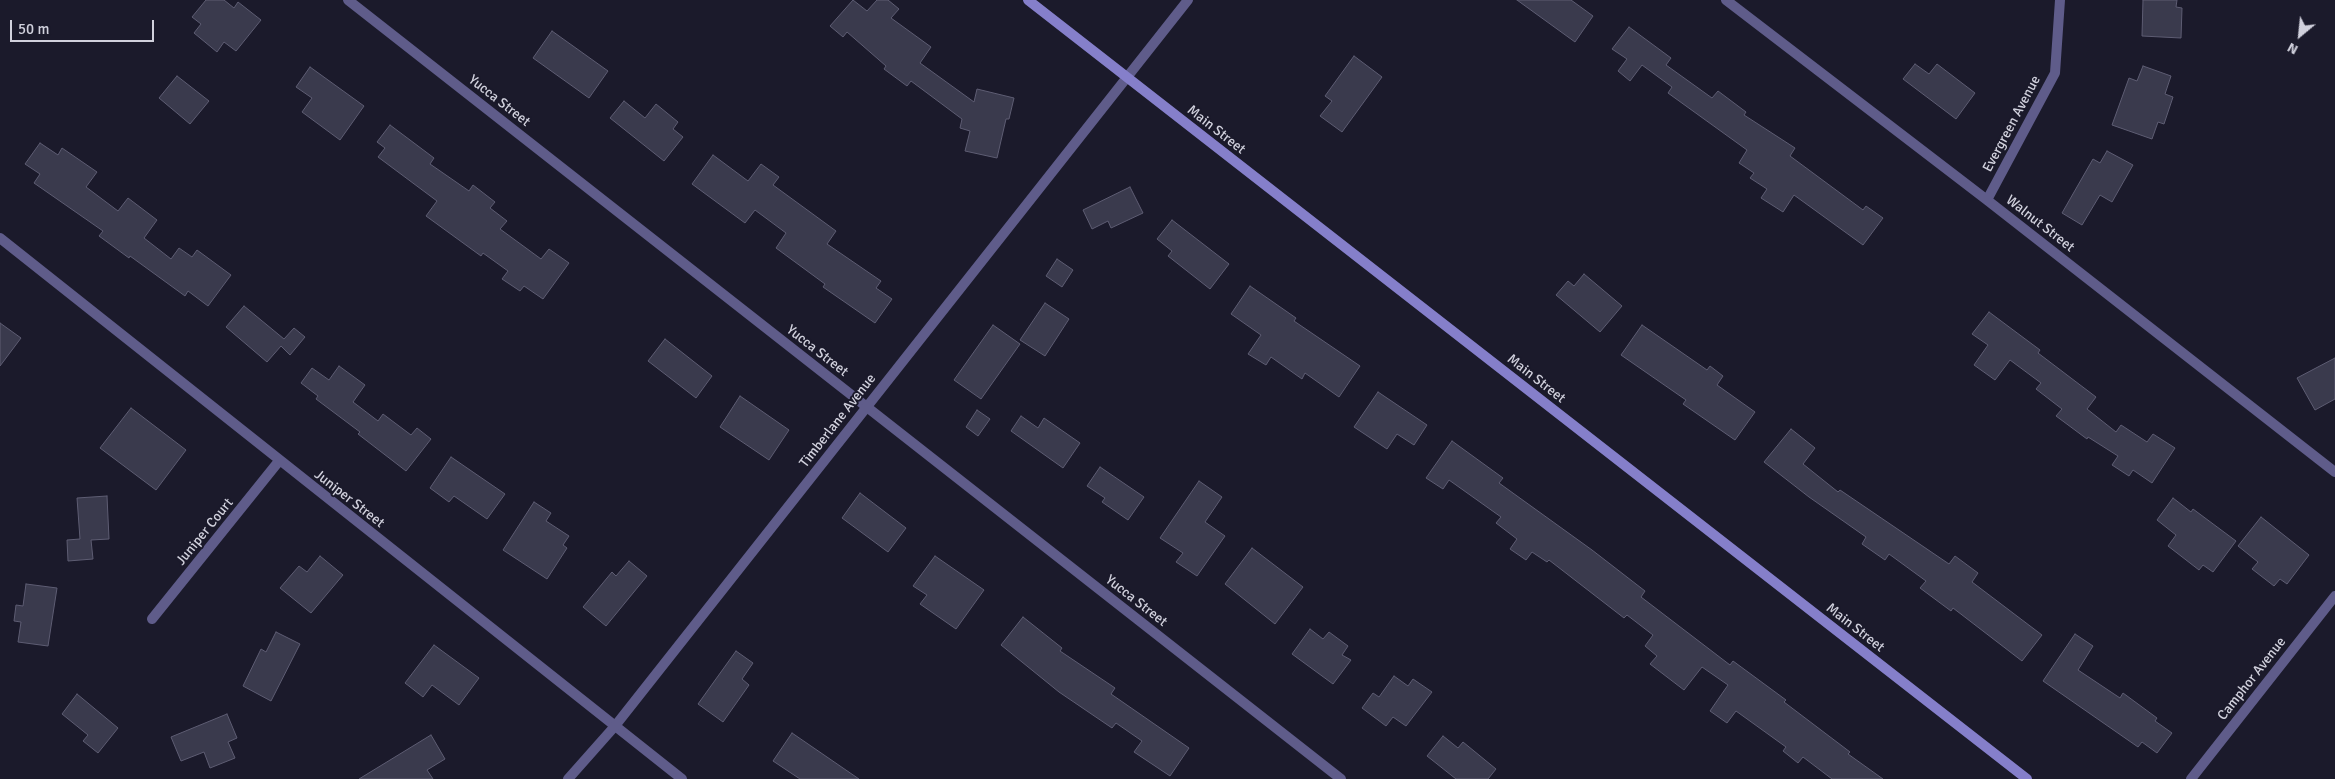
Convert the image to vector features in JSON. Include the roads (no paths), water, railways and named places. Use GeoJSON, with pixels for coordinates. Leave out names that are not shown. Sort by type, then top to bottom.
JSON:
{"type":"FeatureCollection","features":[{"type":"Feature","properties":{"kind":"main road","name":"Main Street"},"geometry":{"type":"LineString","coordinates":[[1028,0],[2028,779]]}},
{"type":"Feature","properties":{"kind":"street","name":"Yucca Street"},"geometry":{"type":"LineString","coordinates":[[348,0],[1341,779]]}},
{"type":"Feature","properties":{"kind":"street","name":"Timberlane Avenue"},"geometry":{"type":"LineString","coordinates":[[568,779],[615,726],[1188,0]]}},
{"type":"Feature","properties":{"kind":"street","name":"Walnut Street"},"geometry":{"type":"LineString","coordinates":[[1726,0],[1987,200],[2335,472]]}},
{"type":"Feature","properties":{"kind":"street","name":"Evergreen Avenue"},"geometry":{"type":"LineString","coordinates":[[1987,200],[2055,73],[2060,0]]}},
{"type":"Feature","properties":{"kind":"street","name":"Juniper Street"},"geometry":{"type":"LineString","coordinates":[[0,238],[682,779]]}},
{"type":"Feature","properties":{"kind":"street","name":"Juniper Court"},"geometry":{"type":"LineString","coordinates":[[152,619],[279,461]]}},
{"type":"Feature","properties":{"kind":"street","name":"Camphor Avenue"},"geometry":{"type":"LineString","coordinates":[[2192,779],[2335,596]]}}]}
